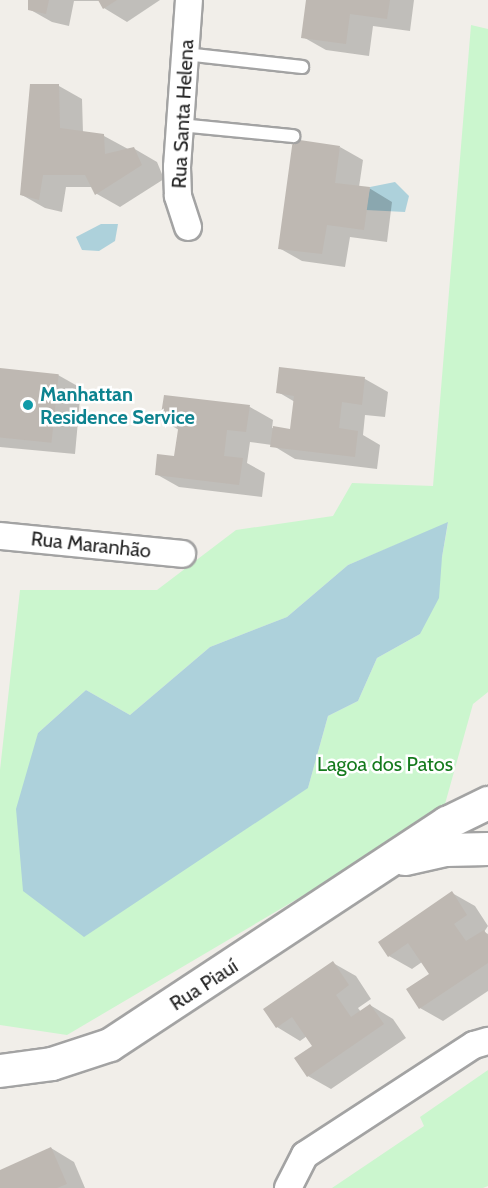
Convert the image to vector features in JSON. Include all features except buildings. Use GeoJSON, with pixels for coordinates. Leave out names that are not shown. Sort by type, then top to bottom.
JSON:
{"type":"FeatureCollection","features":[{"type":"Feature","properties":{"kind":"street","name":"Rua Santa Helena"},"geometry":{"type":"LineString","coordinates":[[188,226],[178,196],[180,126],[189,0]]}},
{"type":"Feature","properties":{"kind":"street","name":"Rua Maranhão"},"geometry":{"type":"LineString","coordinates":[[0,536],[182,554]]}},
{"type":"Feature","properties":{"kind":"street","name":"Rua Piauí"},"geometry":{"type":"LineString","coordinates":[[0,1071],[52,1064],[110,1045],[393,861],[447,823],[488,803]]}},
{"type":"Feature","properties":{"kind":"street","name":"Rua Piauí"},"geometry":{"type":"LineString","coordinates":[[393,861],[446,850],[488,849]]}},
{"type":"Feature","properties":{"kind":"street"},"geometry":{"type":"LineString","coordinates":[[288,1188],[305,1155],[474,1045],[488,1041]]}},
{"type":"Feature","properties":{"kind":"lane"},"geometry":{"type":"LineString","coordinates":[[185,54],[302,67]]}},
{"type":"Feature","properties":{"kind":"lane"},"geometry":{"type":"LineString","coordinates":[[180,126],[293,136]]}},
{"type":"Feature","properties":{"kind":"green space","name":"Lagoa dos Patos"},"geometry":{"type":"Polygon","coordinates":[[[471,25],[488,29],[488,692],[473,704],[445,804],[377,852],[67,1035],[0,1025],[0,770],[20,590],[157,590],[236,530],[333,516],[352,483],[433,486],[471,25]],[[448,523],[348,565],[287,617],[210,647],[130,715],[86,690],[38,733],[308,788],[328,716],[358,701],[377,658],[420,634],[442,557],[448,523]]]}},
{"type":"Feature","properties":{"kind":"green space"},"geometry":{"type":"Polygon","coordinates":[[[488,1070],[488,1186],[483,1188],[332,1188],[424,1126],[420,1117],[488,1070]]]}},
{"type":"Feature","properties":{"kind":"water"},"geometry":{"type":"Polygon","coordinates":[[[395,182],[409,196],[405,212],[366,210],[370,187],[395,182]]]}},
{"type":"Feature","properties":{"kind":"water"},"geometry":{"type":"Polygon","coordinates":[[[101,224],[118,224],[115,241],[99,251],[82,250],[76,237],[101,224]]]}},
{"type":"Feature","properties":{"kind":"water"},"geometry":{"type":"Polygon","coordinates":[[[448,522],[442,557],[439,598],[420,634],[377,658],[358,701],[328,716],[308,788],[84,937],[23,891],[16,809],[38,733],[86,690],[130,715],[210,647],[287,617],[348,565],[448,522]]]}},
{"type":"Feature","properties":{"kind":"place","name":"Manhattan Residence Service"},"geometry":{"type":"Point","coordinates":[28,405]}}]}
